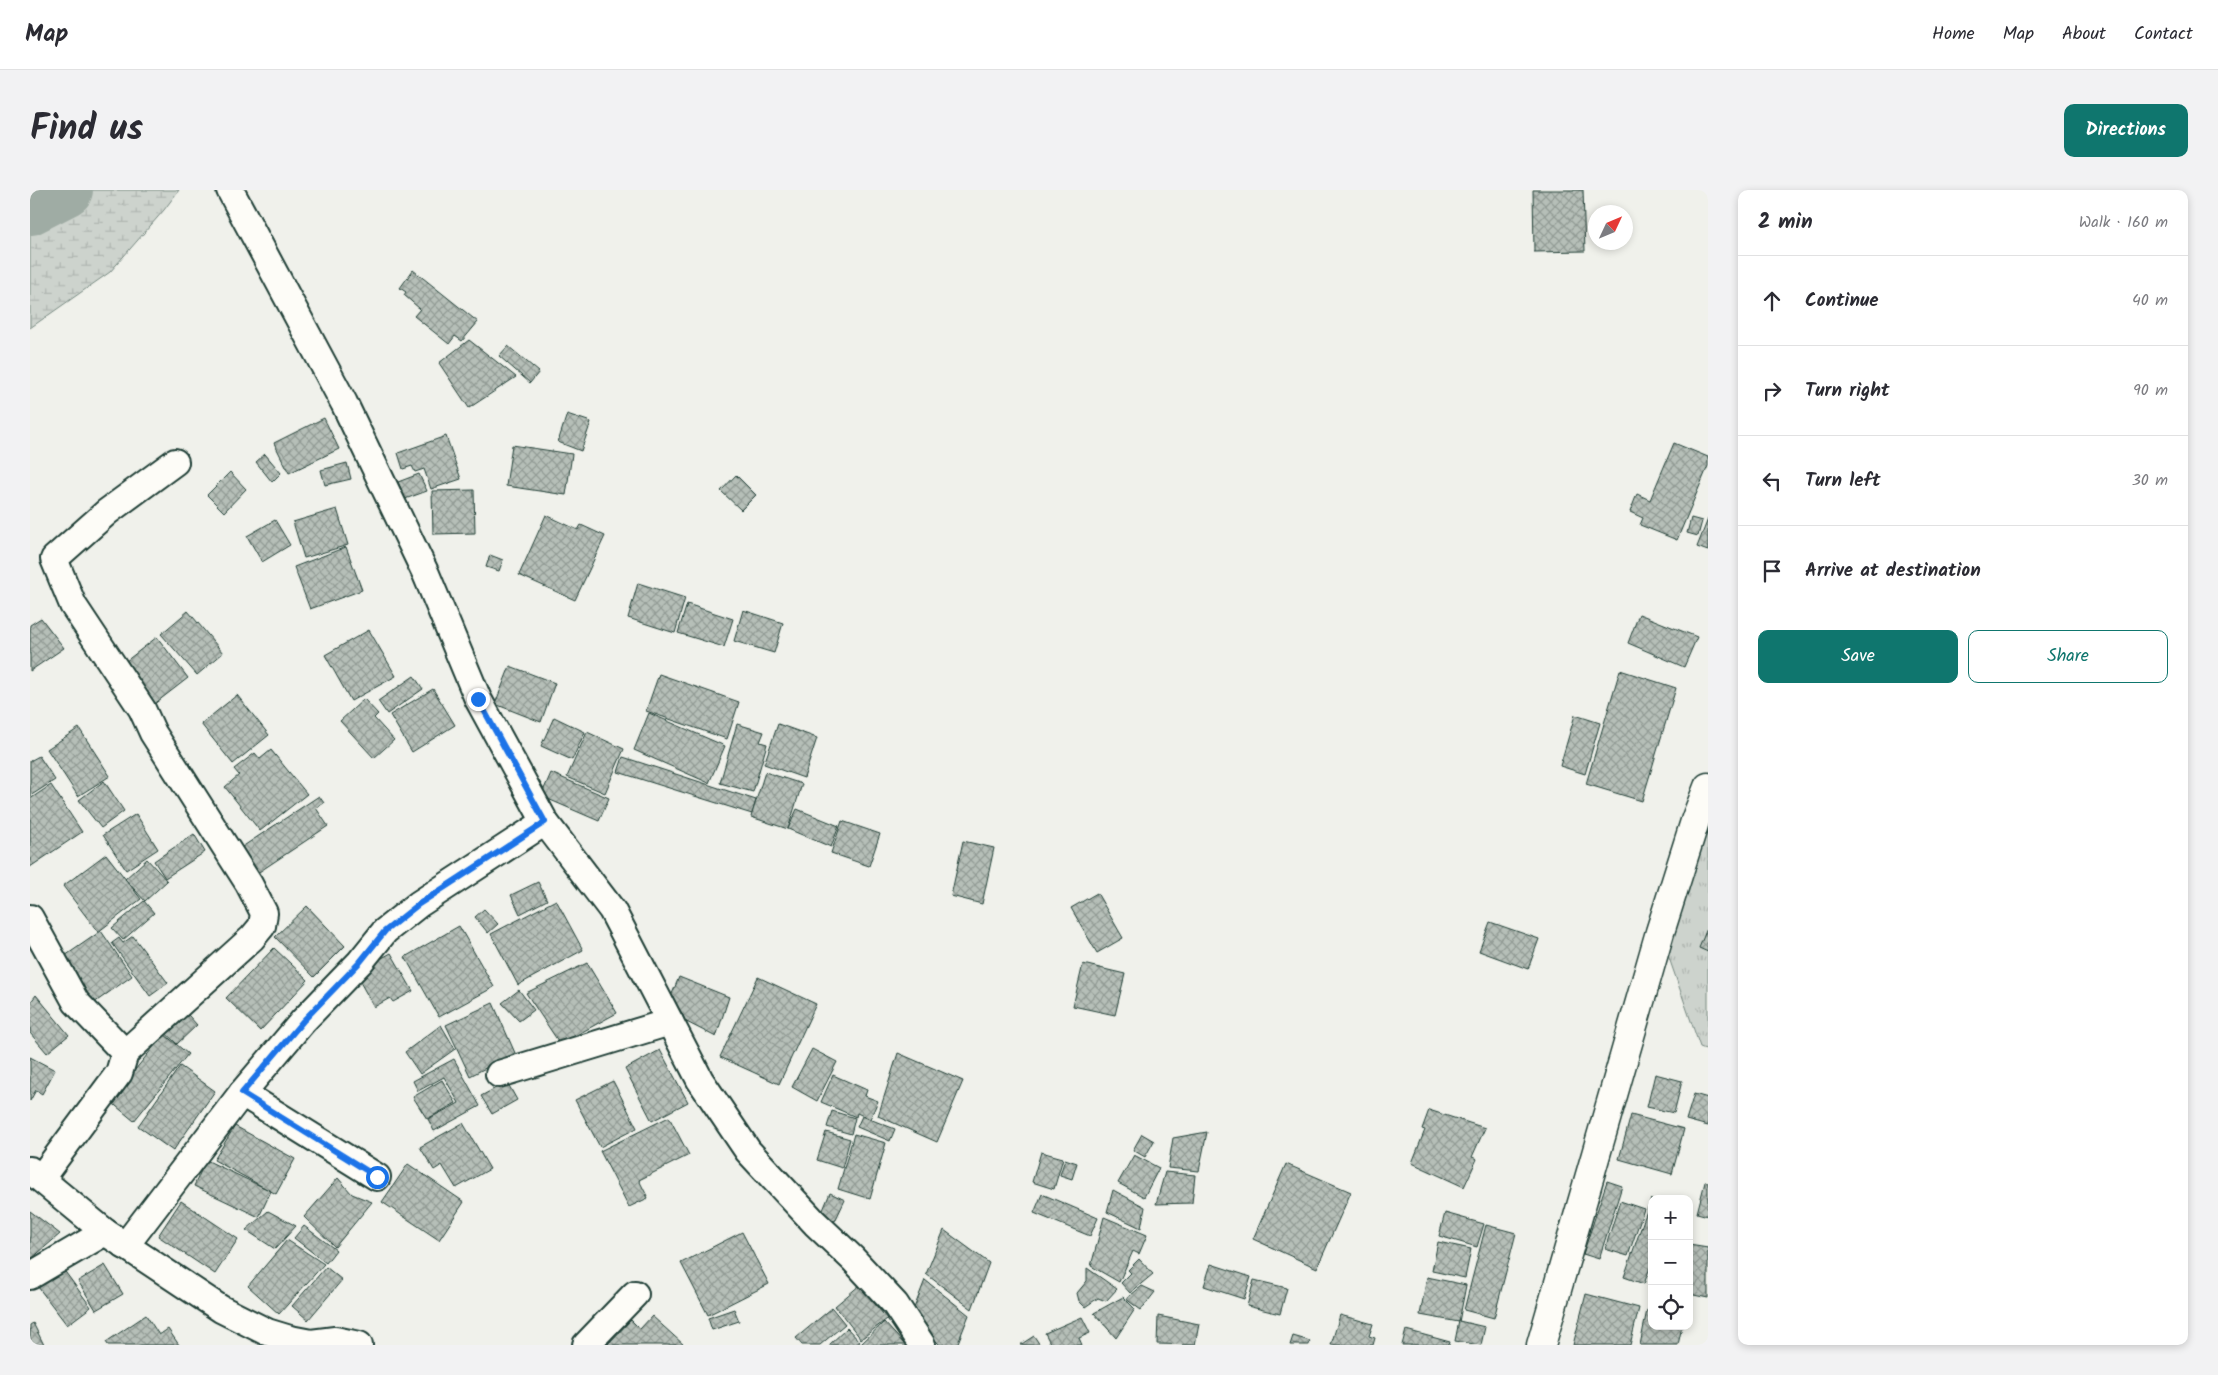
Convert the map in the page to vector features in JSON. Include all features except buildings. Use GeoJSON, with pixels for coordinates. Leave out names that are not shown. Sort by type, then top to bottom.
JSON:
{"type":"FeatureCollection","features":[{"type":"Feature","properties":{"kind":"street"},"geometry":{"type":"LineString","coordinates":[[230,190],[344,403],[426,574],[478,699],[545,822],[612,910],[700,1080],[748,1151],[894,1304],[922,1345]]}},
{"type":"Feature","properties":{"kind":"street"},"geometry":{"type":"LineString","coordinates":[[174,462],[107,512],[54,559],[73,604],[142,709],[153,732],[239,867],[264,913],[262,926],[252,938],[125,1053],[119,1073],[35,1174],[115,1239],[221,1310],[267,1332],[309,1344],[335,1340],[360,1345]]}},
{"type":"Feature","properties":{"kind":"street"},"geometry":{"type":"LineString","coordinates":[[1540,1345],[1657,942],[1702,820],[1708,787]]}},
{"type":"Feature","properties":{"kind":"street"},"geometry":{"type":"LineString","coordinates":[[30,1276],[115,1239],[303,1021],[360,962],[385,931],[419,904],[545,822]]}},
{"type":"Feature","properties":{"kind":"street"},"geometry":{"type":"LineString","coordinates":[[30,918],[76,1002],[125,1053]]}},
{"type":"Feature","properties":{"kind":"street"},"geometry":{"type":"LineString","coordinates":[[499,1074],[670,1022]]}},
{"type":"Feature","properties":{"kind":"street"},"geometry":{"type":"LineString","coordinates":[[242,1093],[377,1177]]}},
{"type":"Feature","properties":{"kind":"street"},"geometry":{"type":"LineString","coordinates":[[586,1345],[635,1294]]}},
{"type":"Feature","properties":{"kind":"green space"},"geometry":{"type":"Polygon","coordinates":[[[30,190],[179,190],[110,272],[30,328],[30,190]]]}},
{"type":"Feature","properties":{"kind":"green space"},"geometry":{"type":"Polygon","coordinates":[[[1708,806],[1708,1050],[1700,1047],[1660,932],[1708,806]]]}},
{"type":"Feature","properties":{"kind":"waterway"},"geometry":{"type":"LineString","coordinates":[[30,209],[67,190]]}},
{"type":"Feature","properties":{"kind":"route"},"geometry":{"type":"LineString","coordinates":[[377,1177],[242,1093],[303,1021],[360,962],[385,931],[419,904],[545,822],[478,699]]}}]}
